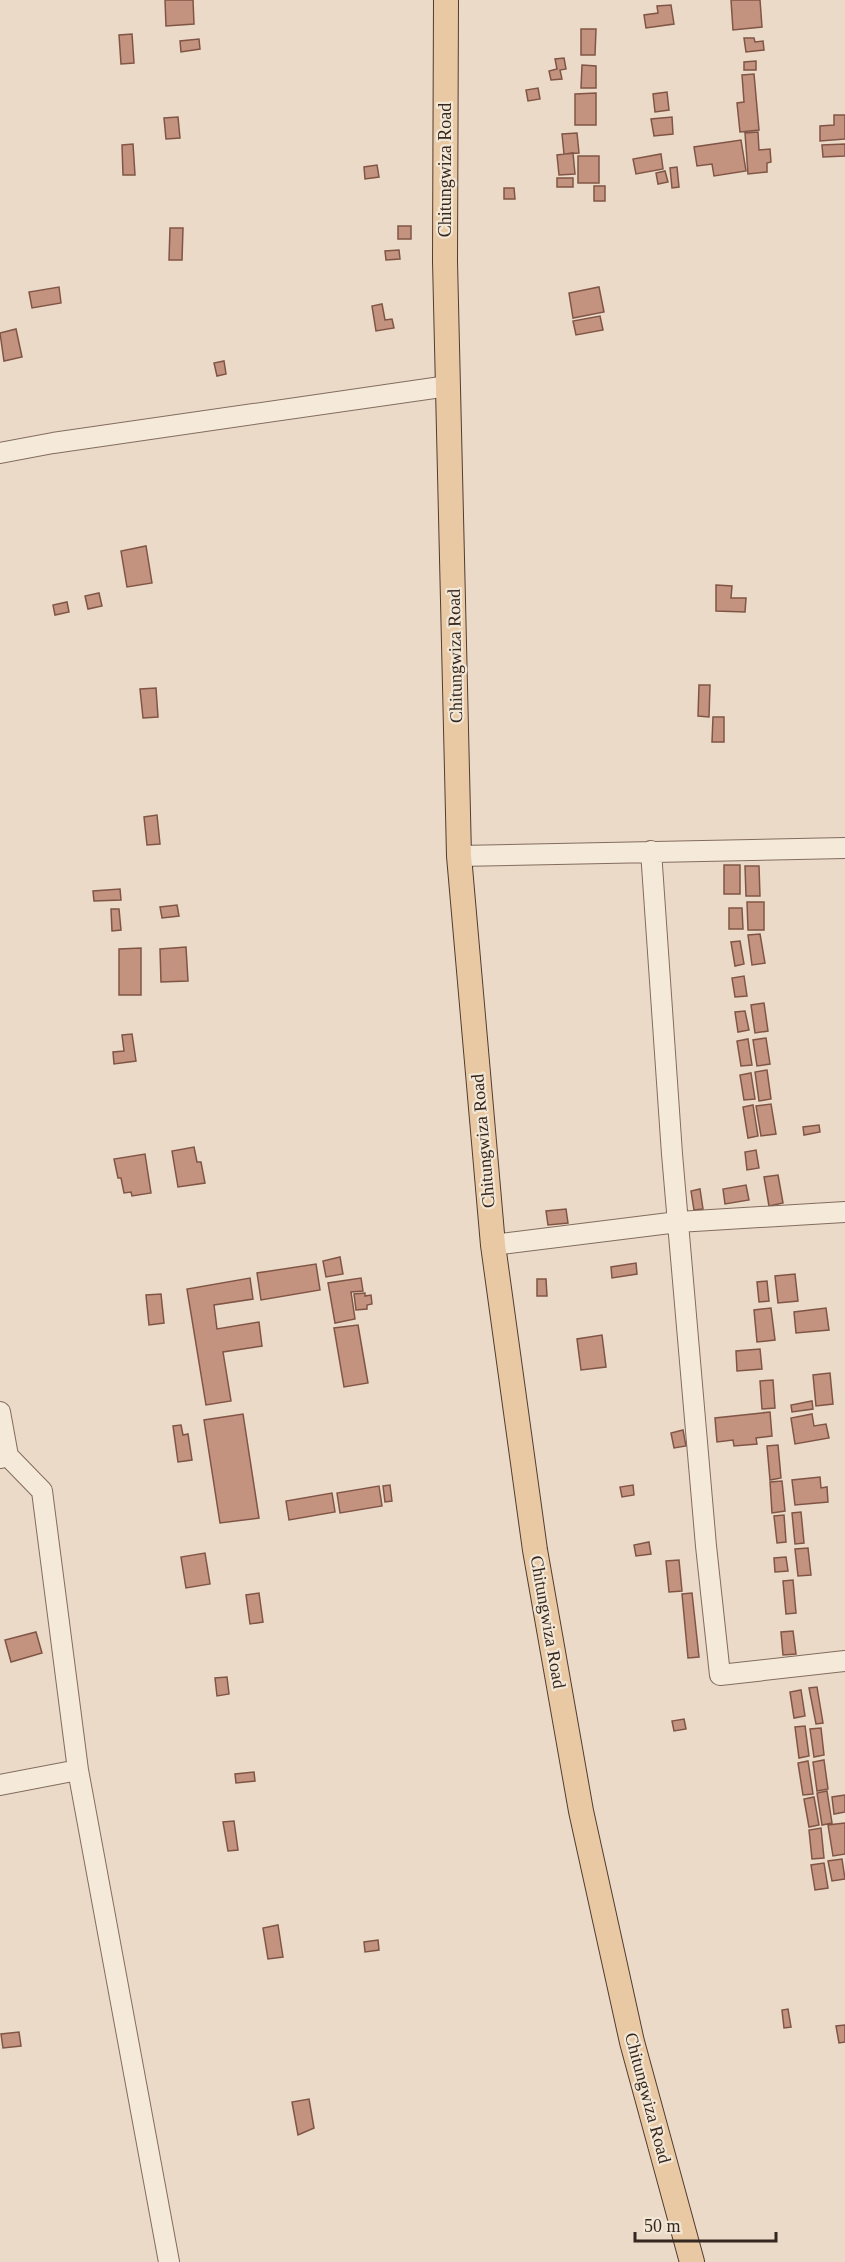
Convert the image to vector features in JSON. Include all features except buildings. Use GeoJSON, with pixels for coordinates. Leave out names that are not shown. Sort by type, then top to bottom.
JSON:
{"type":"FeatureCollection","features":[{"type":"Feature","properties":{"kind":"main road","name":"Chitungwiza Road"},"geometry":{"type":"LineString","coordinates":[[446,0],[445,261],[459,856],[493,1245],[535,1550],[582,1811],[632,2042],[692,2262]]}},
{"type":"Feature","properties":{"kind":"street"},"geometry":{"type":"LineString","coordinates":[[0,453],[62,441],[448,386]]}},
{"type":"Feature","properties":{"kind":"street"},"geometry":{"type":"LineString","coordinates":[[459,856],[845,848]]}},
{"type":"Feature","properties":{"kind":"street"},"geometry":{"type":"LineString","coordinates":[[651,851],[678,1222],[706,1546],[720,1675],[845,1661]]}},
{"type":"Feature","properties":{"kind":"street"},"geometry":{"type":"LineString","coordinates":[[493,1245],[678,1222],[845,1212]]}},
{"type":"Feature","properties":{"kind":"street"},"geometry":{"type":"LineString","coordinates":[[0,1412],[4,1457],[42,1491],[78,1770],[169,2262]]}},
{"type":"Feature","properties":{"kind":"street"},"geometry":{"type":"LineString","coordinates":[[0,1785],[78,1770]]}}]}
